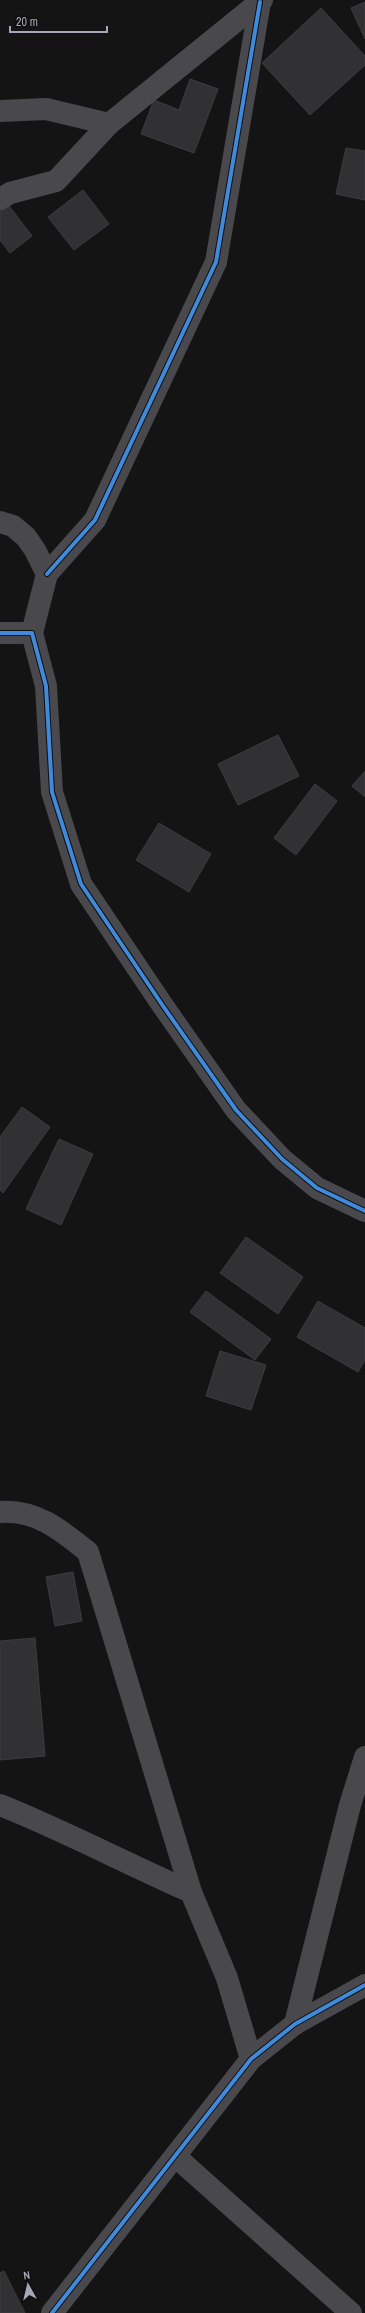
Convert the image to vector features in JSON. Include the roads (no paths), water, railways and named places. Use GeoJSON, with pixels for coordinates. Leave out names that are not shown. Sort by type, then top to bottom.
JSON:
{"type":"FeatureCollection","features":[{"type":"Feature","properties":{"kind":"street"},"geometry":{"type":"LineString","coordinates":[[0,199],[10,193],[56,181],[109,124],[261,1]]}},
{"type":"Feature","properties":{"kind":"street"},"geometry":{"type":"LineString","coordinates":[[261,1],[216,262],[95,520],[46,574],[32,633],[46,686],[52,792],[81,884],[162,1006],[236,1110],[282,1159],[317,1188],[365,1211]]}},
{"type":"Feature","properties":{"kind":"street"},"geometry":{"type":"LineString","coordinates":[[0,111],[46,110],[109,124]]}},
{"type":"Feature","properties":{"kind":"street"},"geometry":{"type":"LineString","coordinates":[[0,522],[13,526],[26,537],[35,550],[46,574]]}},
{"type":"Feature","properties":{"kind":"street"},"geometry":{"type":"LineString","coordinates":[[0,633],[32,633]]}},
{"type":"Feature","properties":{"kind":"street"},"geometry":{"type":"LineString","coordinates":[[0,1512],[16,1511],[54,1526],[88,1552],[191,1892],[228,1978],[251,2059]]}},
{"type":"Feature","properties":{"kind":"street"},"geometry":{"type":"LineString","coordinates":[[295,2024],[350,1805],[365,1757]]}},
{"type":"Feature","properties":{"kind":"street"},"geometry":{"type":"LineString","coordinates":[[0,1805],[58,1828],[124,1862],[191,1892]]}},
{"type":"Feature","properties":{"kind":"street"},"geometry":{"type":"LineString","coordinates":[[52,2313],[251,2059],[295,2024],[365,1985]]}},
{"type":"Feature","properties":{"kind":"street"},"geometry":{"type":"LineString","coordinates":[[175,2156],[351,2313]]}}]}
